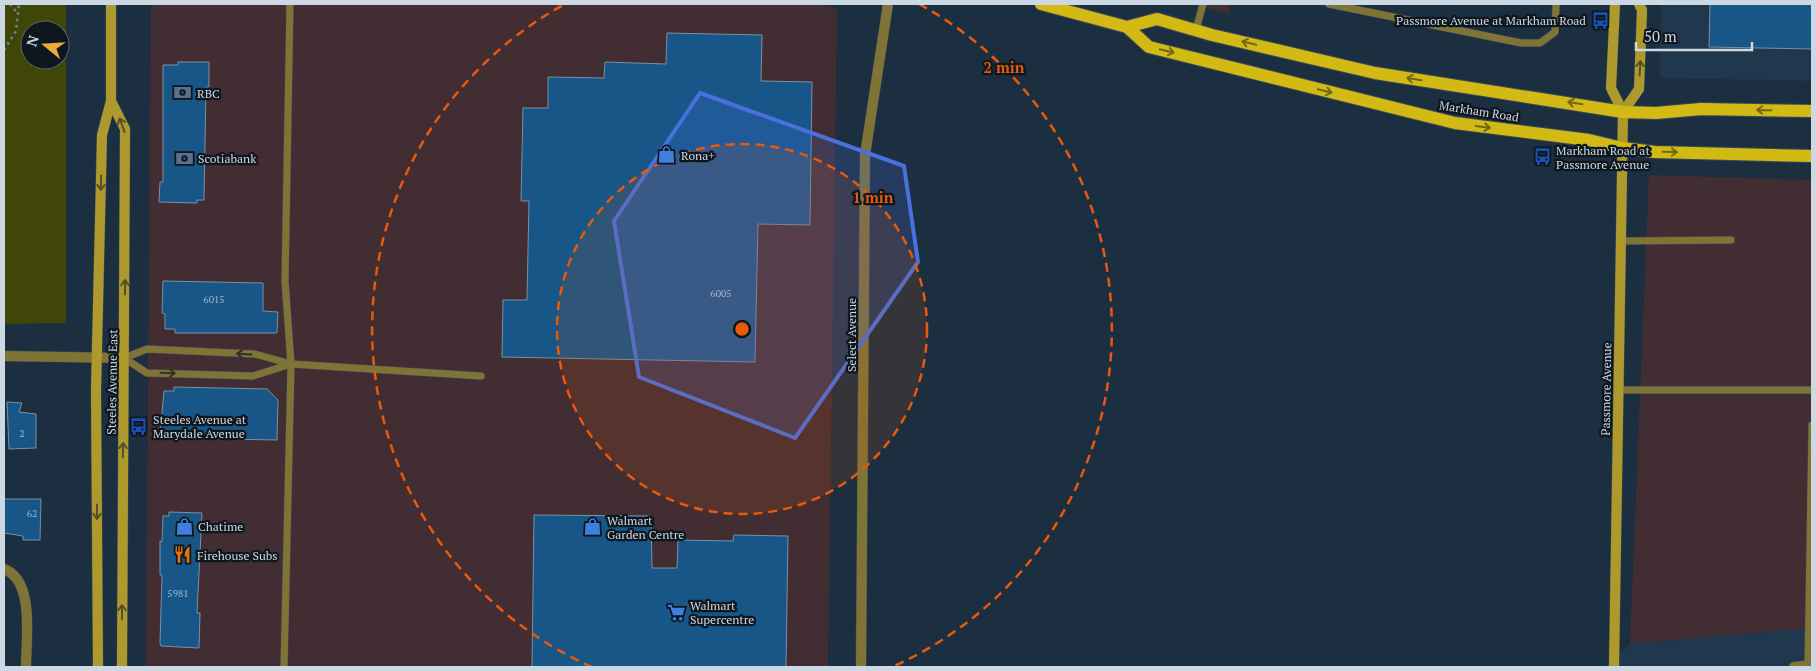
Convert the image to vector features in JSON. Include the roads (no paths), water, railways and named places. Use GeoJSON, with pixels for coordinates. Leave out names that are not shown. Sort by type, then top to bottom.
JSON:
{"type":"FeatureCollection","features":[{"type":"Feature","properties":{"kind":"main road","name":"Steeles Avenue East"},"geometry":{"type":"LineString","coordinates":[[98,667],[97,358],[102,135],[111,101],[110,4]]}},
{"type":"Feature","properties":{"kind":"main road","name":"Markham Road"},"geometry":{"type":"LineString","coordinates":[[1041,4],[1126,27],[1150,47],[1455,124],[1589,140],[1622,148],[1655,152],[1812,156]]}},
{"type":"Feature","properties":{"kind":"main road","name":"Passmore Avenue"},"geometry":{"type":"LineString","coordinates":[[1614,4],[1611,88],[1623,112],[1614,667]]}},
{"type":"Feature","properties":{"kind":"main road"},"geometry":{"type":"LineString","coordinates":[[1623,112],[1639,89],[1642,10],[1639,4]]}},
{"type":"Feature","properties":{"kind":"main road","name":"Markham Road"},"geometry":{"type":"LineString","coordinates":[[1126,27],[1158,19],[1196,30],[1375,72],[1623,112],[1656,113],[1702,109],[1812,111]]}},
{"type":"Feature","properties":{"kind":"main road","name":"Steeles Avenue East"},"geometry":{"type":"LineString","coordinates":[[111,101],[125,129],[122,667]]}},
{"type":"Feature","properties":{"kind":"street","name":"Select Avenue"},"geometry":{"type":"LineString","coordinates":[[861,667],[865,155],[888,4]]}},
{"type":"Feature","properties":{"kind":"street"},"geometry":{"type":"LineString","coordinates":[[4,356],[124,358]]}},
{"type":"Feature","properties":{"kind":"street"},"geometry":{"type":"LineString","coordinates":[[4,569],[11,572],[20,582],[25,594],[26,667]]}},
{"type":"Feature","properties":{"kind":"lane"},"geometry":{"type":"LineString","coordinates":[[284,667],[291,364],[285,281],[290,4]]}},
{"type":"Feature","properties":{"kind":"lane"},"geometry":{"type":"LineString","coordinates":[[1196,30],[1203,4]]}},
{"type":"Feature","properties":{"kind":"lane"},"geometry":{"type":"LineString","coordinates":[[1329,4],[1521,43],[1540,43],[1555,32],[1556,4]]}},
{"type":"Feature","properties":{"kind":"lane"},"geometry":{"type":"LineString","coordinates":[[1620,241],[1731,240]]}},
{"type":"Feature","properties":{"kind":"lane"},"geometry":{"type":"LineString","coordinates":[[124,358],[147,349],[255,354],[291,364],[481,376]]}},
{"type":"Feature","properties":{"kind":"lane"},"geometry":{"type":"LineString","coordinates":[[124,358],[147,373],[253,376],[291,364]]}},
{"type":"Feature","properties":{"kind":"lane"},"geometry":{"type":"LineString","coordinates":[[1618,390],[1812,390]]}},
{"type":"Feature","properties":{"kind":"lane"},"geometry":{"type":"LineString","coordinates":[[1803,666],[1811,593],[1812,425]]}},
{"type":"Feature","properties":{"kind":"place","name":"Passmore Avenue at Markham Road"},"geometry":{"type":"Point","coordinates":[1600,20]}},
{"type":"Feature","properties":{"kind":"place","name":"RBC"},"geometry":{"type":"Point","coordinates":[183,93]}},
{"type":"Feature","properties":{"kind":"place","name":"Rona+"},"geometry":{"type":"Point","coordinates":[667,155]}},
{"type":"Feature","properties":{"kind":"place","name":"Markham Road at Passmore Avenue"},"geometry":{"type":"Point","coordinates":[1542,157]}},
{"type":"Feature","properties":{"kind":"place","name":"Scotiabank"},"geometry":{"type":"Point","coordinates":[184,158]}},
{"type":"Feature","properties":{"kind":"place","name":"Steeles Avenue at Marydale Avenue"},"geometry":{"type":"Point","coordinates":[139,426]}},
{"type":"Feature","properties":{"kind":"place","name":"Chatime"},"geometry":{"type":"Point","coordinates":[184,526]}},
{"type":"Feature","properties":{"kind":"place","name":"Walmart Garden Centre"},"geometry":{"type":"Point","coordinates":[593,527]}},
{"type":"Feature","properties":{"kind":"place","name":"Firehouse Subs"},"geometry":{"type":"Point","coordinates":[183,555]}},
{"type":"Feature","properties":{"kind":"place","name":"Walmart Supercentre"},"geometry":{"type":"Point","coordinates":[676,612]}}]}
